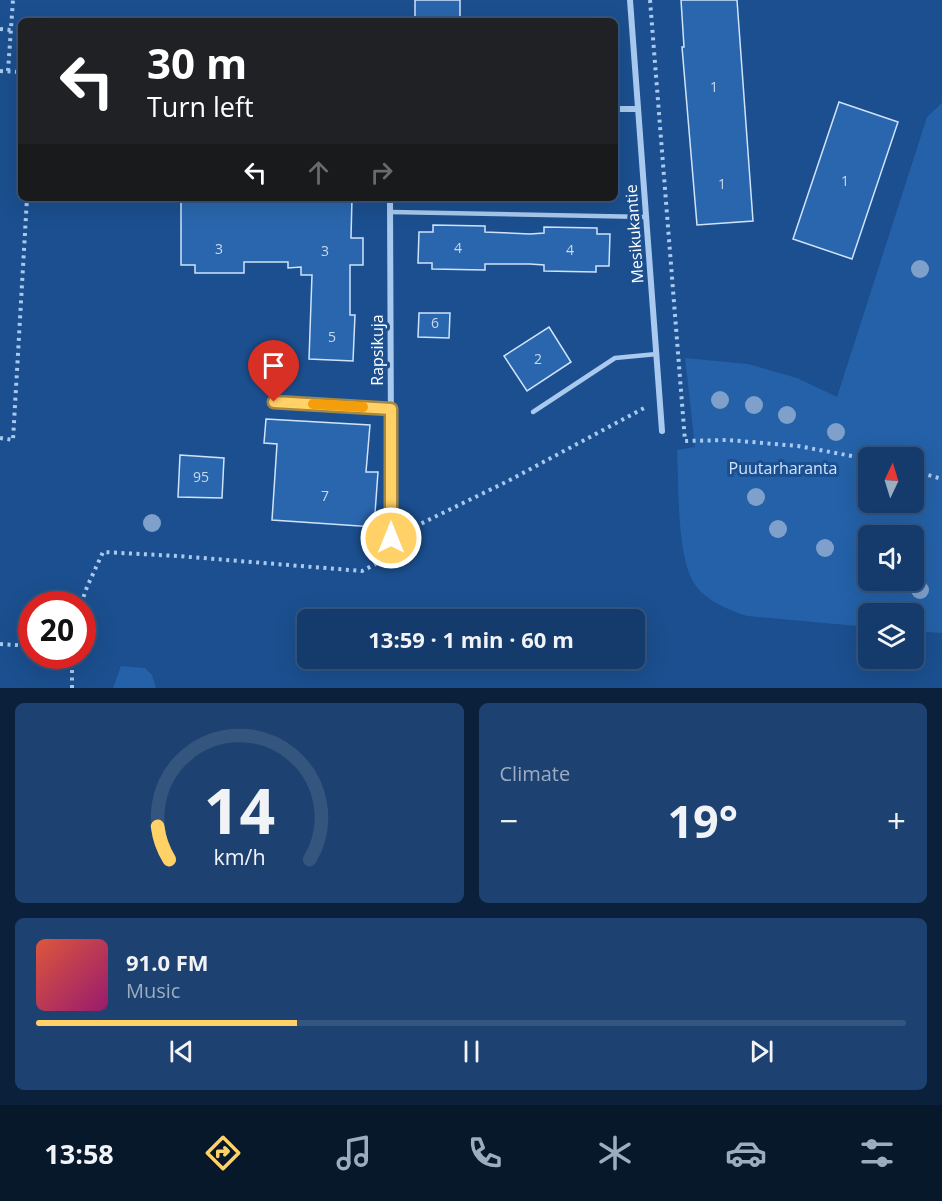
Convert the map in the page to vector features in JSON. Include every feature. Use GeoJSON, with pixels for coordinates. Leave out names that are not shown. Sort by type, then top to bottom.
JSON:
{"type":"FeatureCollection","features":[{"type":"Feature","properties":{"kind":"street","name":"Mesikukantie"},"geometry":{"type":"LineString","coordinates":[[630,0],[662,431]]}},
{"type":"Feature","properties":{"kind":"street"},"geometry":{"type":"LineString","coordinates":[[618,109],[638,109]]}},
{"type":"Feature","properties":{"kind":"street","name":"Rapsikuja"},"geometry":{"type":"LineString","coordinates":[[390,201],[391,440]]}},
{"type":"Feature","properties":{"kind":"lane"},"geometry":{"type":"LineString","coordinates":[[391,212],[647,217]]}},
{"type":"Feature","properties":{"kind":"lane"},"geometry":{"type":"LineString","coordinates":[[533,412],[615,358],[657,354]]}},
{"type":"Feature","properties":{"kind":"lane"},"geometry":{"type":"LineString","coordinates":[[274,402],[391,409]]}},
{"type":"Feature","properties":{"kind":"lane","name":"Rapsikuja"},"geometry":{"type":"LineString","coordinates":[[391,440],[391,538]]}},
{"type":"Feature","properties":{"kind":"path"},"geometry":{"type":"LineString","coordinates":[[8,71],[13,0]]}},
{"type":"Feature","properties":{"kind":"path"},"geometry":{"type":"LineString","coordinates":[[650,0],[685,441],[728,440],[798,446],[858,457]]}},
{"type":"Feature","properties":{"kind":"path"},"geometry":{"type":"LineString","coordinates":[[0,29],[11,30]]}},
{"type":"Feature","properties":{"kind":"path"},"geometry":{"type":"LineString","coordinates":[[0,71],[18,72]]}},
{"type":"Feature","properties":{"kind":"path"},"geometry":{"type":"LineString","coordinates":[[0,438],[13,440],[27,201]]}},
{"type":"Feature","properties":{"kind":"path"},"geometry":{"type":"LineString","coordinates":[[391,538],[508,481],[639,409],[660,403],[682,401]]}},
{"type":"Feature","properties":{"kind":"path"},"geometry":{"type":"LineString","coordinates":[[924,474],[942,479]]}},
{"type":"Feature","properties":{"kind":"path"},"geometry":{"type":"LineString","coordinates":[[86,591],[103,552],[362,572],[391,556]]}},
{"type":"Feature","properties":{"kind":"path"},"geometry":{"type":"LineString","coordinates":[[0,644],[18,645]]}},
{"type":"Feature","properties":{"kind":"path"},"geometry":{"type":"LineString","coordinates":[[72,669],[72,688]]}},
{"type":"Feature","properties":{"kind":"green space","name":"Puutarharanta"},"geometry":{"type":"Polygon","coordinates":[[[942,103],[942,633],[924,632],[924,603],[858,603],[858,626],[747,616],[713,601],[701,592],[690,574],[682,541],[677,450],[695,447],[685,358],[748,364],[797,378],[837,397],[927,117],[942,103]]]}},
{"type":"Feature","properties":{"kind":"green space"},"geometry":{"type":"Polygon","coordinates":[[[121,666],[145,668],[152,675],[156,688],[113,688],[121,666]]]}},
{"type":"Feature","properties":{"kind":"building"},"geometry":{"type":"Polygon","coordinates":[[[415,0],[460,0],[460,18],[415,18],[415,0]]]}},
{"type":"Feature","properties":{"kind":"building"},"geometry":{"type":"Polygon","coordinates":[[[681,0],[737,0],[753,221],[697,225],[682,47],[684,47],[681,0]]]}},
{"type":"Feature","properties":{"kind":"building"},"geometry":{"type":"Polygon","coordinates":[[[839,102],[898,122],[852,259],[793,239],[839,102]]]}},
{"type":"Feature","properties":{"kind":"building"},"geometry":{"type":"Polygon","coordinates":[[[181,201],[352,201],[351,238],[363,238],[363,265],[350,265],[350,315],[355,315],[353,361],[309,359],[312,275],[301,275],[301,267],[288,268],[288,262],[244,262],[244,273],[195,273],[195,265],[181,265],[181,201]]]}},
{"type":"Feature","properties":{"kind":"building"},"geometry":{"type":"Polygon","coordinates":[[[433,225],[485,226],[485,232],[530,234],[544,233],[544,227],[597,228],[597,234],[610,234],[609,266],[596,266],[596,272],[544,271],[544,265],[530,264],[485,264],[485,270],[432,269],[432,263],[418,263],[419,232],[433,232],[433,225]]]}},
{"type":"Feature","properties":{"kind":"building"},"geometry":{"type":"Polygon","coordinates":[[[419,313],[450,313],[449,338],[418,337],[419,313]]]}},
{"type":"Feature","properties":{"kind":"building"},"geometry":{"type":"Polygon","coordinates":[[[549,327],[571,362],[527,391],[504,356],[549,327]]]}},
{"type":"Feature","properties":{"kind":"building"},"geometry":{"type":"Polygon","coordinates":[[[266,419],[370,425],[366,472],[378,472],[374,527],[272,520],[277,444],[264,443],[266,419]]]}},
{"type":"Feature","properties":{"kind":"building"},"geometry":{"type":"Polygon","coordinates":[[[180,455],[224,458],[222,498],[178,497],[180,455]]]}},
{"type":"Feature","properties":{"kind":"slow traffic"},"geometry":{"type":"LineString","coordinates":[[313,404],[363,407]]}},
{"type":"Feature","properties":{"kind":"route"},"geometry":{"type":"LineString","coordinates":[[274,402],[391,409],[391,538]]}}]}
